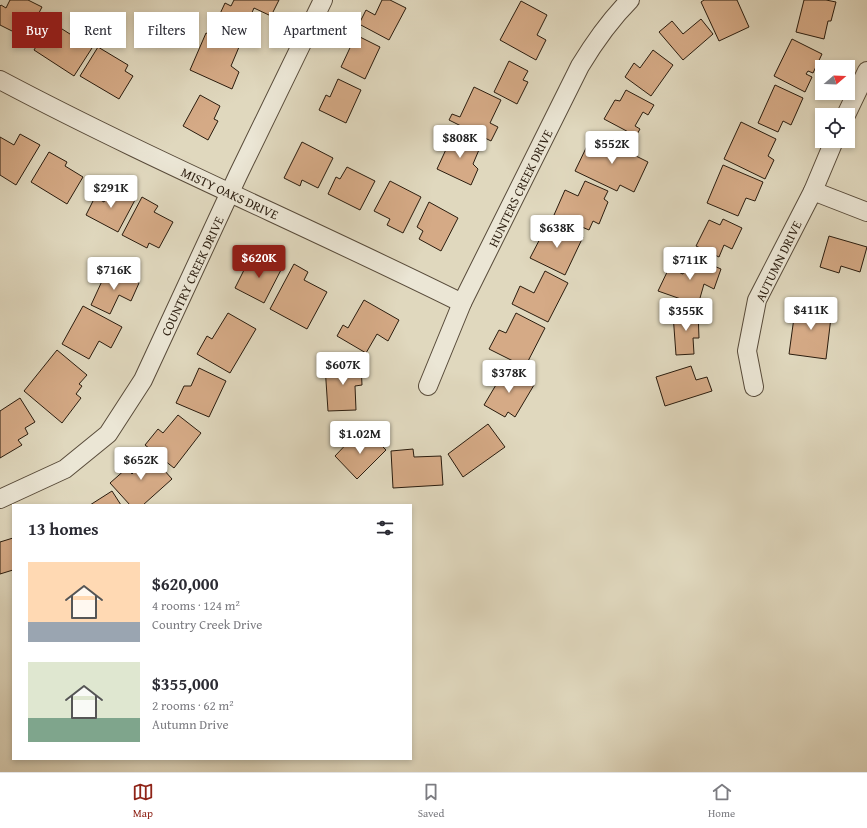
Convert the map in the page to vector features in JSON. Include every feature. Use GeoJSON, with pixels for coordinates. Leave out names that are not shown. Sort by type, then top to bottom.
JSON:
{"type":"FeatureCollection","features":[{"type":"Feature","properties":{"kind":"street","name":"COUNTRY CREEK DRIVE"},"geometry":{"type":"LineString","coordinates":[[0,499],[66,468],[108,434],[143,380],[231,194],[238,175],[323,0]]}},
{"type":"Feature","properties":{"kind":"street","name":"HUNTERS CREEK DRIVE"},"geometry":{"type":"LineString","coordinates":[[428,386],[462,303],[580,66],[594,44],[619,11],[630,0]]}},
{"type":"Feature","properties":{"kind":"street"},"geometry":{"type":"LineString","coordinates":[[849,108],[867,71]]}},
{"type":"Feature","properties":{"kind":"street","name":"MISTY OAKS DRIVE"},"geometry":{"type":"LineString","coordinates":[[0,80],[231,194],[462,303]]}},
{"type":"Feature","properties":{"kind":"street","name":"AUTUMN DRIVE"},"geometry":{"type":"LineString","coordinates":[[754,387],[748,351],[757,300],[812,191],[831,148]]}},
{"type":"Feature","properties":{"kind":"street"},"geometry":{"type":"LineString","coordinates":[[812,191],[867,212]]}},
{"type":"Feature","properties":{"kind":"building"},"geometry":{"type":"Polygon","coordinates":[[[10,0],[28,0],[42,7],[39,12],[12,12],[12,31],[0,25],[0,6],[1,5],[6,8],[10,0]]]}},
{"type":"Feature","properties":{"kind":"building"},"geometry":{"type":"Polygon","coordinates":[[[234,0],[279,0],[273,12],[269,12],[269,15],[254,8],[252,12],[221,12],[225,3],[231,6],[234,0]]]}},
{"type":"Feature","properties":{"kind":"building"},"geometry":{"type":"Polygon","coordinates":[[[382,0],[390,0],[406,8],[389,40],[361,25],[361,20],[366,10],[375,15],[382,0]]]}},
{"type":"Feature","properties":{"kind":"building"},"geometry":{"type":"Polygon","coordinates":[[[704,0],[737,0],[749,27],[719,41],[701,2],[704,0]]]}},
{"type":"Feature","properties":{"kind":"building"},"geometry":{"type":"Polygon","coordinates":[[[804,0],[826,0],[836,2],[831,21],[828,21],[824,39],[796,32],[804,0]]]}},
{"type":"Feature","properties":{"kind":"building"},"geometry":{"type":"Polygon","coordinates":[[[521,1],[547,15],[537,35],[546,40],[536,60],[500,40],[521,1]]]}},
{"type":"Feature","properties":{"kind":"building"},"geometry":{"type":"Polygon","coordinates":[[[701,19],[713,34],[683,60],[659,32],[672,21],[683,34],[701,19]]]}},
{"type":"Feature","properties":{"kind":"building"},"geometry":{"type":"Polygon","coordinates":[[[62,29],[70,34],[70,48],[92,48],[74,76],[34,50],[35,48],[62,48],[62,29]]]}},
{"type":"Feature","properties":{"kind":"building"},"geometry":{"type":"Polygon","coordinates":[[[206,33],[207,48],[239,48],[231,66],[239,72],[232,89],[190,70],[206,33]]]}},
{"type":"Feature","properties":{"kind":"building"},"geometry":{"type":"Polygon","coordinates":[[[361,38],[380,47],[365,79],[341,67],[350,48],[361,48],[361,38]]]}},
{"type":"Feature","properties":{"kind":"building"},"geometry":{"type":"Polygon","coordinates":[[[792,39],[822,54],[819,60],[815,60],[815,69],[813,73],[808,71],[806,74],[812,77],[805,92],[774,76],[792,39]]]}},
{"type":"Feature","properties":{"kind":"building"},"geometry":{"type":"Polygon","coordinates":[[[97,48],[100,48],[128,65],[125,71],[133,76],[119,99],[80,76],[97,48]]]}},
{"type":"Feature","properties":{"kind":"building"},"geometry":{"type":"Polygon","coordinates":[[[653,50],[673,65],[651,96],[625,77],[634,63],[640,68],[653,50]]]}},
{"type":"Feature","properties":{"kind":"building"},"geometry":{"type":"Polygon","coordinates":[[[509,61],[528,71],[523,80],[528,82],[517,104],[494,92],[509,61]]]}},
{"type":"Feature","properties":{"kind":"building"},"geometry":{"type":"Polygon","coordinates":[[[338,79],[361,90],[346,123],[319,110],[326,95],[330,97],[338,79]]]}},
{"type":"Feature","properties":{"kind":"building"},"geometry":{"type":"Polygon","coordinates":[[[775,85],[803,98],[791,125],[783,121],[778,132],[758,123],[775,85]]]}},
{"type":"Feature","properties":{"kind":"building"},"geometry":{"type":"Polygon","coordinates":[[[474,87],[501,100],[490,123],[498,127],[491,141],[449,120],[452,114],[460,117],[474,87]]]}},
{"type":"Feature","properties":{"kind":"building"},"geometry":{"type":"Polygon","coordinates":[[[626,90],[654,105],[648,115],[643,112],[635,126],[640,129],[636,136],[604,119],[615,100],[620,101],[626,90]]]}},
{"type":"Feature","properties":{"kind":"building"},"geometry":{"type":"Polygon","coordinates":[[[200,95],[220,106],[214,119],[218,121],[208,140],[183,126],[200,95]]]}},
{"type":"Feature","properties":{"kind":"building"},"geometry":{"type":"Polygon","coordinates":[[[741,122],[776,139],[768,156],[774,160],[765,179],[724,159],[741,122]]]}},
{"type":"Feature","properties":{"kind":"building"},"geometry":{"type":"Polygon","coordinates":[[[454,132],[481,145],[473,164],[478,169],[471,185],[437,169],[454,132]]]}},
{"type":"Feature","properties":{"kind":"building"},"geometry":{"type":"Polygon","coordinates":[[[20,134],[40,145],[16,185],[0,175],[0,137],[14,145],[20,134]]]}},
{"type":"Feature","properties":{"kind":"building"},"geometry":{"type":"Polygon","coordinates":[[[604,134],[632,147],[632,154],[648,162],[634,192],[620,185],[617,191],[575,171],[587,146],[596,150],[604,134]]]}},
{"type":"Feature","properties":{"kind":"building"},"geometry":{"type":"Polygon","coordinates":[[[302,142],[333,158],[318,188],[302,180],[300,186],[284,178],[302,142]]]}},
{"type":"Feature","properties":{"kind":"building"},"geometry":{"type":"Polygon","coordinates":[[[49,152],[67,162],[65,166],[83,177],[67,204],[31,182],[49,152]]]}},
{"type":"Feature","properties":{"kind":"building"},"geometry":{"type":"Polygon","coordinates":[[[723,165],[763,182],[755,201],[746,198],[738,216],[707,203],[723,165]]]}},
{"type":"Feature","properties":{"kind":"building"},"geometry":{"type":"Polygon","coordinates":[[[347,167],[375,181],[360,210],[328,194],[336,177],[340,179],[347,167]]]}},
{"type":"Feature","properties":{"kind":"building"},"geometry":{"type":"Polygon","coordinates":[[[390,181],[421,197],[403,233],[387,225],[390,219],[374,211],[390,181]]]}},
{"type":"Feature","properties":{"kind":"building"},"geometry":{"type":"Polygon","coordinates":[[[585,181],[608,191],[604,199],[608,202],[599,224],[593,221],[589,230],[554,215],[565,190],[578,196],[585,181]]]}},
{"type":"Feature","properties":{"kind":"building"},"geometry":{"type":"Polygon","coordinates":[[[112,187],[135,200],[118,232],[86,215],[95,197],[104,202],[112,187]]]}},
{"type":"Feature","properties":{"kind":"building"},"geometry":{"type":"Polygon","coordinates":[[[142,197],[158,206],[154,212],[173,222],[159,248],[149,243],[147,248],[122,235],[142,197]]]}},
{"type":"Feature","properties":{"kind":"building"},"geometry":{"type":"Polygon","coordinates":[[[429,202],[458,218],[441,251],[419,239],[423,231],[417,227],[429,202]]]}},
{"type":"Feature","properties":{"kind":"building"},"geometry":{"type":"Polygon","coordinates":[[[723,219],[742,228],[732,249],[724,245],[719,257],[696,246],[709,220],[720,225],[723,219]]]}},
{"type":"Feature","properties":{"kind":"building"},"geometry":{"type":"Polygon","coordinates":[[[557,224],[583,237],[565,275],[530,258],[544,231],[552,235],[557,224]]]}},
{"type":"Feature","properties":{"kind":"building"},"geometry":{"type":"Polygon","coordinates":[[[829,236],[867,247],[860,272],[841,266],[839,273],[820,267],[829,236]]]}},
{"type":"Feature","properties":{"kind":"building"},"geometry":{"type":"Polygon","coordinates":[[[691,256],[721,269],[714,289],[704,284],[698,305],[658,291],[669,268],[683,274],[691,256]]]}},
{"type":"Feature","properties":{"kind":"building"},"geometry":{"type":"Polygon","coordinates":[[[265,257],[283,266],[264,303],[235,288],[250,258],[262,264],[265,257]]]}},
{"type":"Feature","properties":{"kind":"building"},"geometry":{"type":"Polygon","coordinates":[[[294,264],[308,272],[304,280],[327,292],[307,329],[270,309],[294,264]]]}},
{"type":"Feature","properties":{"kind":"building"},"geometry":{"type":"Polygon","coordinates":[[[108,268],[139,283],[131,301],[119,295],[110,314],[91,305],[108,268]]]}},
{"type":"Feature","properties":{"kind":"building"},"geometry":{"type":"Polygon","coordinates":[[[545,271],[568,283],[548,322],[512,304],[520,286],[534,293],[545,271]]]}},
{"type":"Feature","properties":{"kind":"building"},"geometry":{"type":"Polygon","coordinates":[[[364,300],[399,320],[388,341],[377,334],[366,353],[337,336],[343,325],[348,328],[364,300]]]}},
{"type":"Feature","properties":{"kind":"building"},"geometry":{"type":"Polygon","coordinates":[[[796,303],[832,309],[826,359],[789,354],[796,303]]]}},
{"type":"Feature","properties":{"kind":"building"},"geometry":{"type":"Polygon","coordinates":[[[83,306],[122,327],[111,348],[99,341],[89,359],[62,344],[83,306]]]}},
{"type":"Feature","properties":{"kind":"building"},"geometry":{"type":"Polygon","coordinates":[[[698,312],[699,338],[693,338],[694,354],[676,355],[673,314],[698,312]]]}},
{"type":"Feature","properties":{"kind":"building"},"geometry":{"type":"Polygon","coordinates":[[[228,313],[256,329],[230,373],[197,354],[207,336],[212,339],[228,313]]]}},
{"type":"Feature","properties":{"kind":"building"},"geometry":{"type":"Polygon","coordinates":[[[516,313],[545,328],[525,367],[489,349],[499,330],[506,333],[516,313]]]}},
{"type":"Feature","properties":{"kind":"building"},"geometry":{"type":"Polygon","coordinates":[[[57,350],[87,375],[79,384],[82,386],[76,394],[81,398],[62,423],[24,391],[57,350]]]}},
{"type":"Feature","properties":{"kind":"building"},"geometry":{"type":"Polygon","coordinates":[[[361,364],[362,385],[355,386],[356,410],[328,411],[325,366],[361,364]]]}},
{"type":"Feature","properties":{"kind":"building"},"geometry":{"type":"Polygon","coordinates":[[[691,366],[696,380],[707,377],[712,391],[665,406],[656,377],[691,366]]]}},
{"type":"Feature","properties":{"kind":"building"},"geometry":{"type":"Polygon","coordinates":[[[199,368],[226,381],[209,417],[176,403],[184,386],[191,386],[199,368]]]}},
{"type":"Feature","properties":{"kind":"building"},"geometry":{"type":"Polygon","coordinates":[[[506,368],[534,385],[515,417],[508,412],[505,417],[484,405],[506,368]]]}},
{"type":"Feature","properties":{"kind":"building"},"geometry":{"type":"Polygon","coordinates":[[[20,398],[35,422],[25,428],[28,434],[18,440],[22,445],[0,458],[0,411],[20,398]]]}},
{"type":"Feature","properties":{"kind":"building"},"geometry":{"type":"Polygon","coordinates":[[[178,415],[201,433],[174,468],[145,445],[158,429],[163,433],[178,415]]]}},
{"type":"Feature","properties":{"kind":"building"},"geometry":{"type":"Polygon","coordinates":[[[488,424],[505,447],[463,477],[448,454],[488,424]]]}},
{"type":"Feature","properties":{"kind":"building"},"geometry":{"type":"Polygon","coordinates":[[[355,435],[366,446],[374,438],[386,450],[357,479],[335,456],[355,435]]]}},
{"type":"Feature","properties":{"kind":"building"},"geometry":{"type":"Polygon","coordinates":[[[413,449],[414,457],[441,456],[443,485],[393,488],[391,451],[413,449]]]}},
{"type":"Feature","properties":{"kind":"building"},"geometry":{"type":"Polygon","coordinates":[[[147,451],[172,479],[144,504],[129,504],[110,483],[127,468],[132,474],[137,469],[133,464],[147,451]]]}},
{"type":"Feature","properties":{"kind":"building"},"geometry":{"type":"Polygon","coordinates":[[[112,491],[120,504],[92,504],[112,491]]]}},
{"type":"Feature","properties":{"kind":"building"},"geometry":{"type":"Polygon","coordinates":[[[12,538],[12,570],[0,574],[0,542],[12,538]]]}}]}
